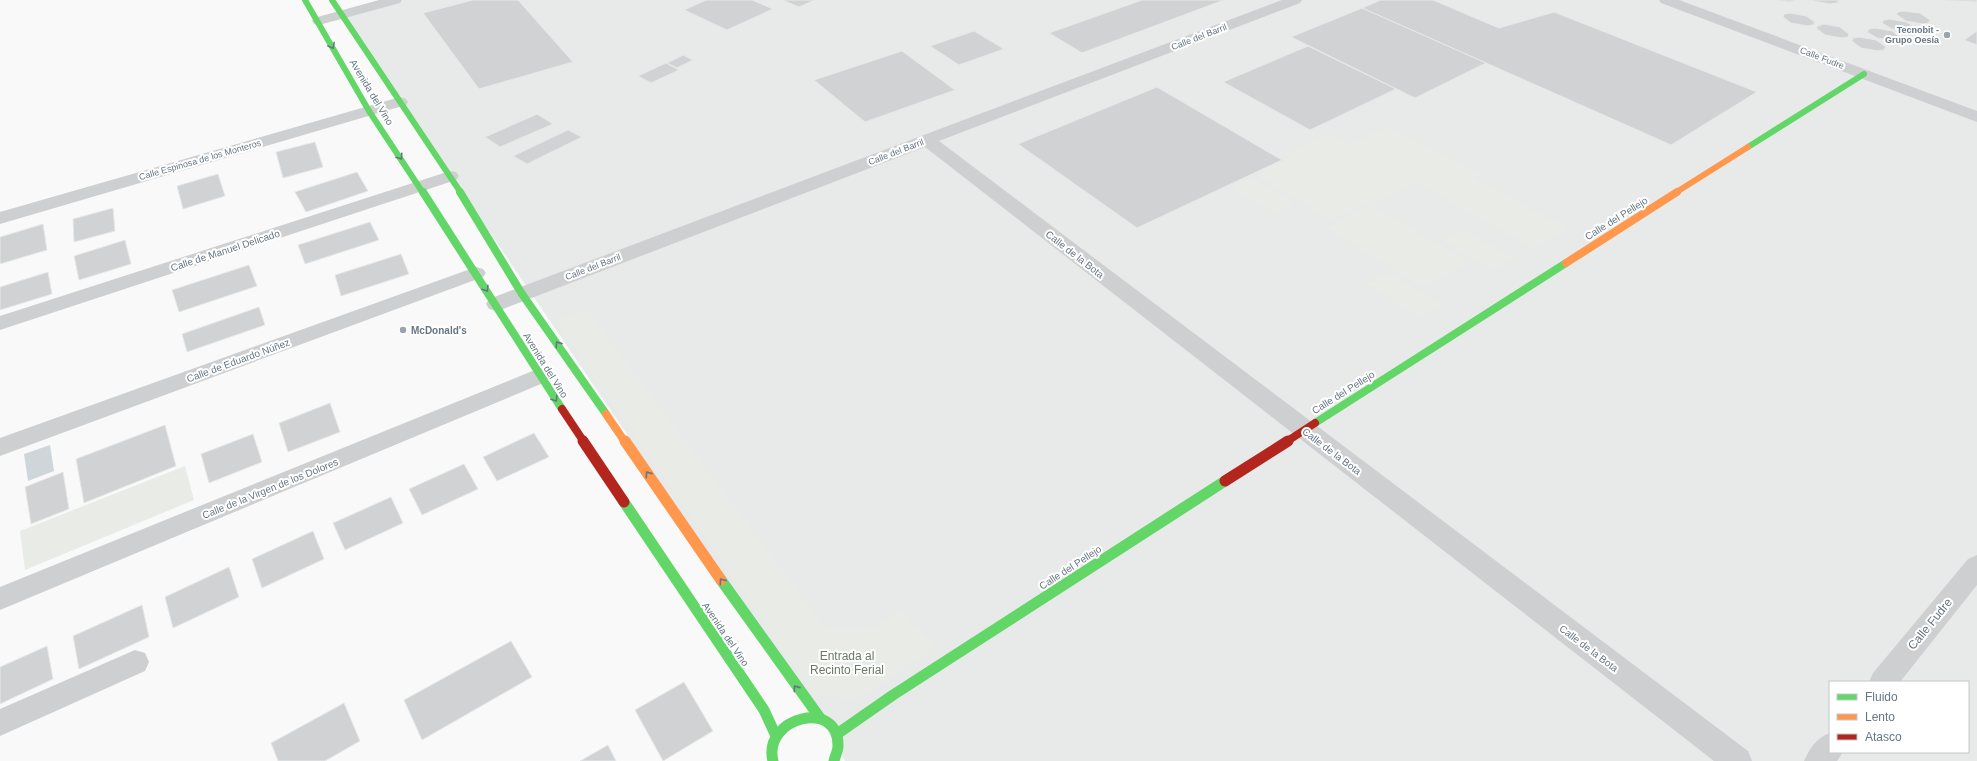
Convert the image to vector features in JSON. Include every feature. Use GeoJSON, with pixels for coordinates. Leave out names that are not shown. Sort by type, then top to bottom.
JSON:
{"type":"FeatureCollection","features":[{"type":"Feature","properties":{"kind":"street","name":"Avenida del Vino"},"geometry":{"type":"LineString","coordinates":[[306,0],[369,110],[496,304],[540,376],[764,710],[776,736]]}},
{"type":"Feature","properties":{"kind":"street","name":"Avenida del Vino"},"geometry":{"type":"LineString","coordinates":[[332,0],[450,176],[522,294],[799,691],[820,718],[831,725],[837,734]]}},
{"type":"Feature","properties":{"kind":"street"},"geometry":{"type":"LineString","coordinates":[[319,21],[395,0]]}},
{"type":"Feature","properties":{"kind":"street","name":"Calle Fudre"},"geometry":{"type":"LineString","coordinates":[[1666,0],[1977,117]]}},
{"type":"Feature","properties":{"kind":"street","name":"Calle del Barril"},"geometry":{"type":"LineString","coordinates":[[496,304],[928,140],[1283,2]]}},
{"type":"Feature","properties":{"kind":"street","name":"Calle del Pellejo"},"geometry":{"type":"LineString","coordinates":[[837,734],[899,690],[1304,430],[1864,74]]}},
{"type":"Feature","properties":{"kind":"street","name":"Calle Espinosa de los Monteros"},"geometry":{"type":"LineString","coordinates":[[0,218],[400,102]]}},
{"type":"Feature","properties":{"kind":"street","name":"Calle de la Bota"},"geometry":{"type":"LineString","coordinates":[[928,140],[1737,761]]}},
{"type":"Feature","properties":{"kind":"street","name":"Calle de Manuel Delicado"},"geometry":{"type":"LineString","coordinates":[[0,323],[450,176]]}},
{"type":"Feature","properties":{"kind":"street","name":"Calle de Eduardo Núñez"},"geometry":{"type":"LineString","coordinates":[[0,447],[476,273]]}},
{"type":"Feature","properties":{"kind":"street","name":"Calle de la Virgen de los Dolores"},"geometry":{"type":"LineString","coordinates":[[0,599],[540,376]]}},
{"type":"Feature","properties":{"kind":"street","name":"Calle Fudre"},"geometry":{"type":"LineString","coordinates":[[1884,681],[1977,566]]}},
{"type":"Feature","properties":{"kind":"street"},"geometry":{"type":"LineString","coordinates":[[0,724],[135,662]]}},
{"type":"Feature","properties":{"kind":"street"},"geometry":{"type":"LineString","coordinates":[[773,761],[771,747],[776,736],[784,726],[795,719],[808,716],[820,718]]}},
{"type":"Feature","properties":{"kind":"street"},"geometry":{"type":"LineString","coordinates":[[837,734],[839,748],[845,761]]}},
{"type":"Feature","properties":{"kind":"street"},"geometry":{"type":"LineString","coordinates":[[834,761],[839,748]]}},
{"type":"Feature","properties":{"kind":"street"},"geometry":{"type":"LineString","coordinates":[[1819,761],[1829,748]]}},
{"type":"Feature","properties":{"kind":"shaded area"},"geometry":{"type":"Polygon","coordinates":[[[395,0],[1977,0],[1977,761],[845,761],[820,718],[342,15],[395,0]]]}},
{"type":"Feature","properties":{"kind":"shaded area"},"geometry":{"type":"Polygon","coordinates":[[[50,445],[54,471],[28,481],[24,454],[50,445]]]}},
{"type":"Feature","properties":{"kind":"green space"},"geometry":{"type":"Polygon","coordinates":[[[1388,126],[1480,174],[1474,178],[1567,228],[1533,248],[1415,182],[1372,205],[1468,262],[1423,288],[1327,228],[1371,205],[1366,202],[1331,220],[1256,175],[1290,158],[1284,154],[1327,133],[1348,145],[1388,126]]]}},
{"type":"Feature","properties":{"kind":"green space"},"geometry":{"type":"Polygon","coordinates":[[[1251,177],[1295,203],[1274,214],[1230,187],[1251,177]]]}},
{"type":"Feature","properties":{"kind":"green space"},"geometry":{"type":"Polygon","coordinates":[[[1462,229],[1514,258],[1493,271],[1441,240],[1462,229]]]}},
{"type":"Feature","properties":{"kind":"green space"},"geometry":{"type":"Polygon","coordinates":[[[1388,272],[1442,305],[1420,318],[1366,284],[1388,272]]]}},
{"type":"Feature","properties":{"kind":"green space","name":"Entrada al Recinto Ferial"},"geometry":{"type":"Polygon","coordinates":[[[587,310],[826,629],[875,628],[901,611],[937,646],[869,692],[852,699],[814,695],[555,321],[587,310]]]}},
{"type":"Feature","properties":{"kind":"green space"},"geometry":{"type":"Polygon","coordinates":[[[185,466],[194,500],[25,570],[20,531],[185,466]]]}},
{"type":"Feature","properties":{"kind":"building"},"geometry":{"type":"Polygon","coordinates":[[[473,0],[518,0],[573,62],[479,89],[423,13],[473,0]]]}},
{"type":"Feature","properties":{"kind":"building"},"geometry":{"type":"Polygon","coordinates":[[[706,0],[752,0],[773,9],[727,30],[684,10],[706,0]]]}},
{"type":"Feature","properties":{"kind":"building"},"geometry":{"type":"Polygon","coordinates":[[[782,0],[815,0],[799,7],[782,0]]]}},
{"type":"Feature","properties":{"kind":"building"},"geometry":{"type":"Polygon","coordinates":[[[1142,0],[1224,0],[1082,53],[1049,33],[1142,0]]]}},
{"type":"Feature","properties":{"kind":"building"},"geometry":{"type":"Polygon","coordinates":[[[1381,0],[1433,0],[1499,28],[1554,12],[1757,92],[1671,145],[1362,8],[1381,0]]]}},
{"type":"Feature","properties":{"kind":"building"},"geometry":{"type":"Polygon","coordinates":[[[1773,0],[1798,0],[1790,2],[1773,0]]]}},
{"type":"Feature","properties":{"kind":"building"},"geometry":{"type":"Polygon","coordinates":[[[1808,0],[1839,0],[1837,3],[1830,4],[1808,0]]]}},
{"type":"Feature","properties":{"kind":"building"},"geometry":{"type":"Polygon","coordinates":[[[1929,0],[1977,0],[1977,2],[1929,0]]]}},
{"type":"Feature","properties":{"kind":"building"},"geometry":{"type":"Polygon","coordinates":[[[1362,8],[1486,63],[1415,98],[1291,37],[1362,8]]]}},
{"type":"Feature","properties":{"kind":"building"},"geometry":{"type":"Polygon","coordinates":[[[1903,11],[1920,13],[1930,20],[1928,23],[1923,24],[1906,21],[1896,14],[1903,11]]]}},
{"type":"Feature","properties":{"kind":"building"},"geometry":{"type":"Polygon","coordinates":[[[1790,13],[1806,16],[1815,22],[1813,25],[1808,26],[1791,23],[1783,17],[1784,14],[1790,13]]]}},
{"type":"Feature","properties":{"kind":"building"},"geometry":{"type":"Polygon","coordinates":[[[1889,19],[1906,22],[1916,28],[1914,31],[1908,32],[1892,29],[1882,23],[1884,20],[1889,19]]]}},
{"type":"Feature","properties":{"kind":"building"},"geometry":{"type":"Polygon","coordinates":[[[1824,24],[1840,27],[1849,34],[1848,37],[1842,38],[1825,35],[1816,28],[1824,24]]]}},
{"type":"Feature","properties":{"kind":"building"},"geometry":{"type":"Polygon","coordinates":[[[1875,28],[1892,31],[1901,38],[1900,40],[1894,41],[1877,38],[1867,32],[1869,29],[1875,28]]]}},
{"type":"Feature","properties":{"kind":"building"},"geometry":{"type":"Polygon","coordinates":[[[974,31],[1004,49],[959,65],[930,46],[974,31]]]}},
{"type":"Feature","properties":{"kind":"building"},"geometry":{"type":"Polygon","coordinates":[[[1977,31],[1977,45],[1964,40],[1977,31]]]}},
{"type":"Feature","properties":{"kind":"building"},"geometry":{"type":"Polygon","coordinates":[[[1859,37],[1876,40],[1886,47],[1884,50],[1878,51],[1861,48],[1852,41],[1853,38],[1859,37]]]}},
{"type":"Feature","properties":{"kind":"building"},"geometry":{"type":"Polygon","coordinates":[[[1308,46],[1396,89],[1310,130],[1223,82],[1308,46]]]}},
{"type":"Feature","properties":{"kind":"building"},"geometry":{"type":"Polygon","coordinates":[[[902,51],[955,90],[865,122],[814,80],[902,51]]]}},
{"type":"Feature","properties":{"kind":"building"},"geometry":{"type":"Polygon","coordinates":[[[683,55],[693,60],[677,68],[667,63],[683,55]]]}},
{"type":"Feature","properties":{"kind":"building"},"geometry":{"type":"Polygon","coordinates":[[[666,63],[679,70],[651,83],[638,76],[666,63]]]}},
{"type":"Feature","properties":{"kind":"building"},"geometry":{"type":"Polygon","coordinates":[[[1157,87],[1282,160],[1137,228],[1018,144],[1157,87]]]}},
{"type":"Feature","properties":{"kind":"building"},"geometry":{"type":"Polygon","coordinates":[[[537,114],[553,124],[500,147],[485,137],[537,114]]]}},
{"type":"Feature","properties":{"kind":"building"},"geometry":{"type":"Polygon","coordinates":[[[568,130],[582,137],[527,164],[513,156],[568,130]]]}},
{"type":"Feature","properties":{"kind":"building"},"geometry":{"type":"Polygon","coordinates":[[[315,142],[323,167],[283,178],[276,152],[315,142]]]}},
{"type":"Feature","properties":{"kind":"building"},"geometry":{"type":"Polygon","coordinates":[[[357,172],[368,191],[306,212],[295,192],[357,172]]]}},
{"type":"Feature","properties":{"kind":"building"},"geometry":{"type":"Polygon","coordinates":[[[218,174],[225,196],[183,209],[177,186],[218,174]]]}},
{"type":"Feature","properties":{"kind":"building"},"geometry":{"type":"Polygon","coordinates":[[[113,208],[115,231],[74,242],[73,219],[113,208]]]}},
{"type":"Feature","properties":{"kind":"building"},"geometry":{"type":"Polygon","coordinates":[[[370,222],[379,240],[305,264],[298,245],[370,222]]]}},
{"type":"Feature","properties":{"kind":"building"},"geometry":{"type":"Polygon","coordinates":[[[43,224],[47,250],[0,264],[0,237],[43,224]]]}},
{"type":"Feature","properties":{"kind":"building"},"geometry":{"type":"Polygon","coordinates":[[[125,240],[131,264],[79,280],[74,256],[125,240]]]}},
{"type":"Feature","properties":{"kind":"building"},"geometry":{"type":"Polygon","coordinates":[[[401,254],[409,274],[341,296],[335,275],[401,254]]]}},
{"type":"Feature","properties":{"kind":"building"},"geometry":{"type":"Polygon","coordinates":[[[249,265],[257,286],[179,312],[172,290],[249,265]]]}},
{"type":"Feature","properties":{"kind":"building"},"geometry":{"type":"Polygon","coordinates":[[[48,272],[52,294],[0,310],[0,287],[48,272]]]}},
{"type":"Feature","properties":{"kind":"building"},"geometry":{"type":"Polygon","coordinates":[[[259,307],[265,325],[187,352],[182,334],[259,307]]]}},
{"type":"Feature","properties":{"kind":"building"},"geometry":{"type":"Polygon","coordinates":[[[330,403],[340,432],[288,452],[279,423],[330,403]]]}},
{"type":"Feature","properties":{"kind":"building"},"geometry":{"type":"Polygon","coordinates":[[[165,425],[176,466],[84,503],[76,459],[165,425]]]}},
{"type":"Feature","properties":{"kind":"building"},"geometry":{"type":"Polygon","coordinates":[[[534,433],[549,457],[497,481],[483,457],[534,433]]]}},
{"type":"Feature","properties":{"kind":"building"},"geometry":{"type":"Polygon","coordinates":[[[253,434],[262,462],[209,483],[201,454],[253,434]]]}},
{"type":"Feature","properties":{"kind":"building"},"geometry":{"type":"Polygon","coordinates":[[[464,464],[478,489],[422,515],[409,489],[464,464]]]}},
{"type":"Feature","properties":{"kind":"building"},"geometry":{"type":"Polygon","coordinates":[[[63,472],[69,509],[31,524],[25,487],[63,472]]]}},
{"type":"Feature","properties":{"kind":"building"},"geometry":{"type":"Polygon","coordinates":[[[391,497],[403,523],[345,550],[333,523],[391,497]]]}},
{"type":"Feature","properties":{"kind":"building"},"geometry":{"type":"Polygon","coordinates":[[[313,531],[324,559],[262,588],[252,559],[313,531]]]}},
{"type":"Feature","properties":{"kind":"building"},"geometry":{"type":"Polygon","coordinates":[[[229,567],[239,597],[173,628],[165,597],[229,567]]]}},
{"type":"Feature","properties":{"kind":"building"},"geometry":{"type":"Polygon","coordinates":[[[142,605],[149,637],[79,669],[73,636],[142,605]]]}},
{"type":"Feature","properties":{"kind":"building"},"geometry":{"type":"Polygon","coordinates":[[[511,641],[532,677],[422,740],[404,700],[511,641]]]}},
{"type":"Feature","properties":{"kind":"building"},"geometry":{"type":"Polygon","coordinates":[[[47,646],[53,679],[0,704],[0,667],[47,646]]]}},
{"type":"Feature","properties":{"kind":"building"},"geometry":{"type":"Polygon","coordinates":[[[684,682],[713,731],[663,761],[635,710],[684,682]]]}},
{"type":"Feature","properties":{"kind":"building"},"geometry":{"type":"Polygon","coordinates":[[[344,703],[360,741],[325,761],[278,761],[271,743],[344,703]]]}},
{"type":"Feature","properties":{"kind":"building"},"geometry":{"type":"Polygon","coordinates":[[[608,745],[616,761],[580,761],[608,745]]]}},
{"type":"Feature","properties":{"kind":"traffic: fast"},"geometry":{"type":"LineString","coordinates":[[305,0],[369,111],[496,304],[562,409]]}},
{"type":"Feature","properties":{"kind":"traffic: fast"},"geometry":{"type":"LineString","coordinates":[[332,0],[450,176],[522,294],[606,414]]}},
{"type":"Feature","properties":{"kind":"traffic: fast"},"geometry":{"type":"LineString","coordinates":[[1748,147],[1864,74]]}},
{"type":"Feature","properties":{"kind":"traffic: fast"},"geometry":{"type":"LineString","coordinates":[[1315,423],[1566,263]]}},
{"type":"Feature","properties":{"kind":"traffic: fast"},"geometry":{"type":"LineString","coordinates":[[837,734],[893,695],[1225,481]]}},
{"type":"Feature","properties":{"kind":"traffic: fast"},"geometry":{"type":"LineString","coordinates":[[624,502],[764,710],[776,736]]}},
{"type":"Feature","properties":{"kind":"traffic: fast"},"geometry":{"type":"LineString","coordinates":[[721,580],[799,691],[820,718]]}},
{"type":"Feature","properties":{"kind":"traffic: fast"},"geometry":{"type":"LineString","coordinates":[[773,761],[772,747],[778,735],[786,726],[795,721],[806,718],[816,718],[825,721],[833,727],[837,735],[838,746],[834,761]]}},
{"type":"Feature","properties":{"kind":"traffic: slow"},"geometry":{"type":"LineString","coordinates":[[1566,263],[1748,147]]}},
{"type":"Feature","properties":{"kind":"traffic: slow"},"geometry":{"type":"LineString","coordinates":[[606,414],[721,580]]}},
{"type":"Feature","properties":{"kind":"traffic: jam"},"geometry":{"type":"LineString","coordinates":[[562,409],[624,502]]}},
{"type":"Feature","properties":{"kind":"traffic: jam"},"geometry":{"type":"LineString","coordinates":[[1225,481],[1315,423]]}},
{"type":"Feature","properties":{"kind":"place","name":"Tecnobit - Grupo Oesía"},"geometry":{"type":"Point","coordinates":[1947,35]}},
{"type":"Feature","properties":{"kind":"place","name":"McDonald's"},"geometry":{"type":"Point","coordinates":[403,330]}}]}
